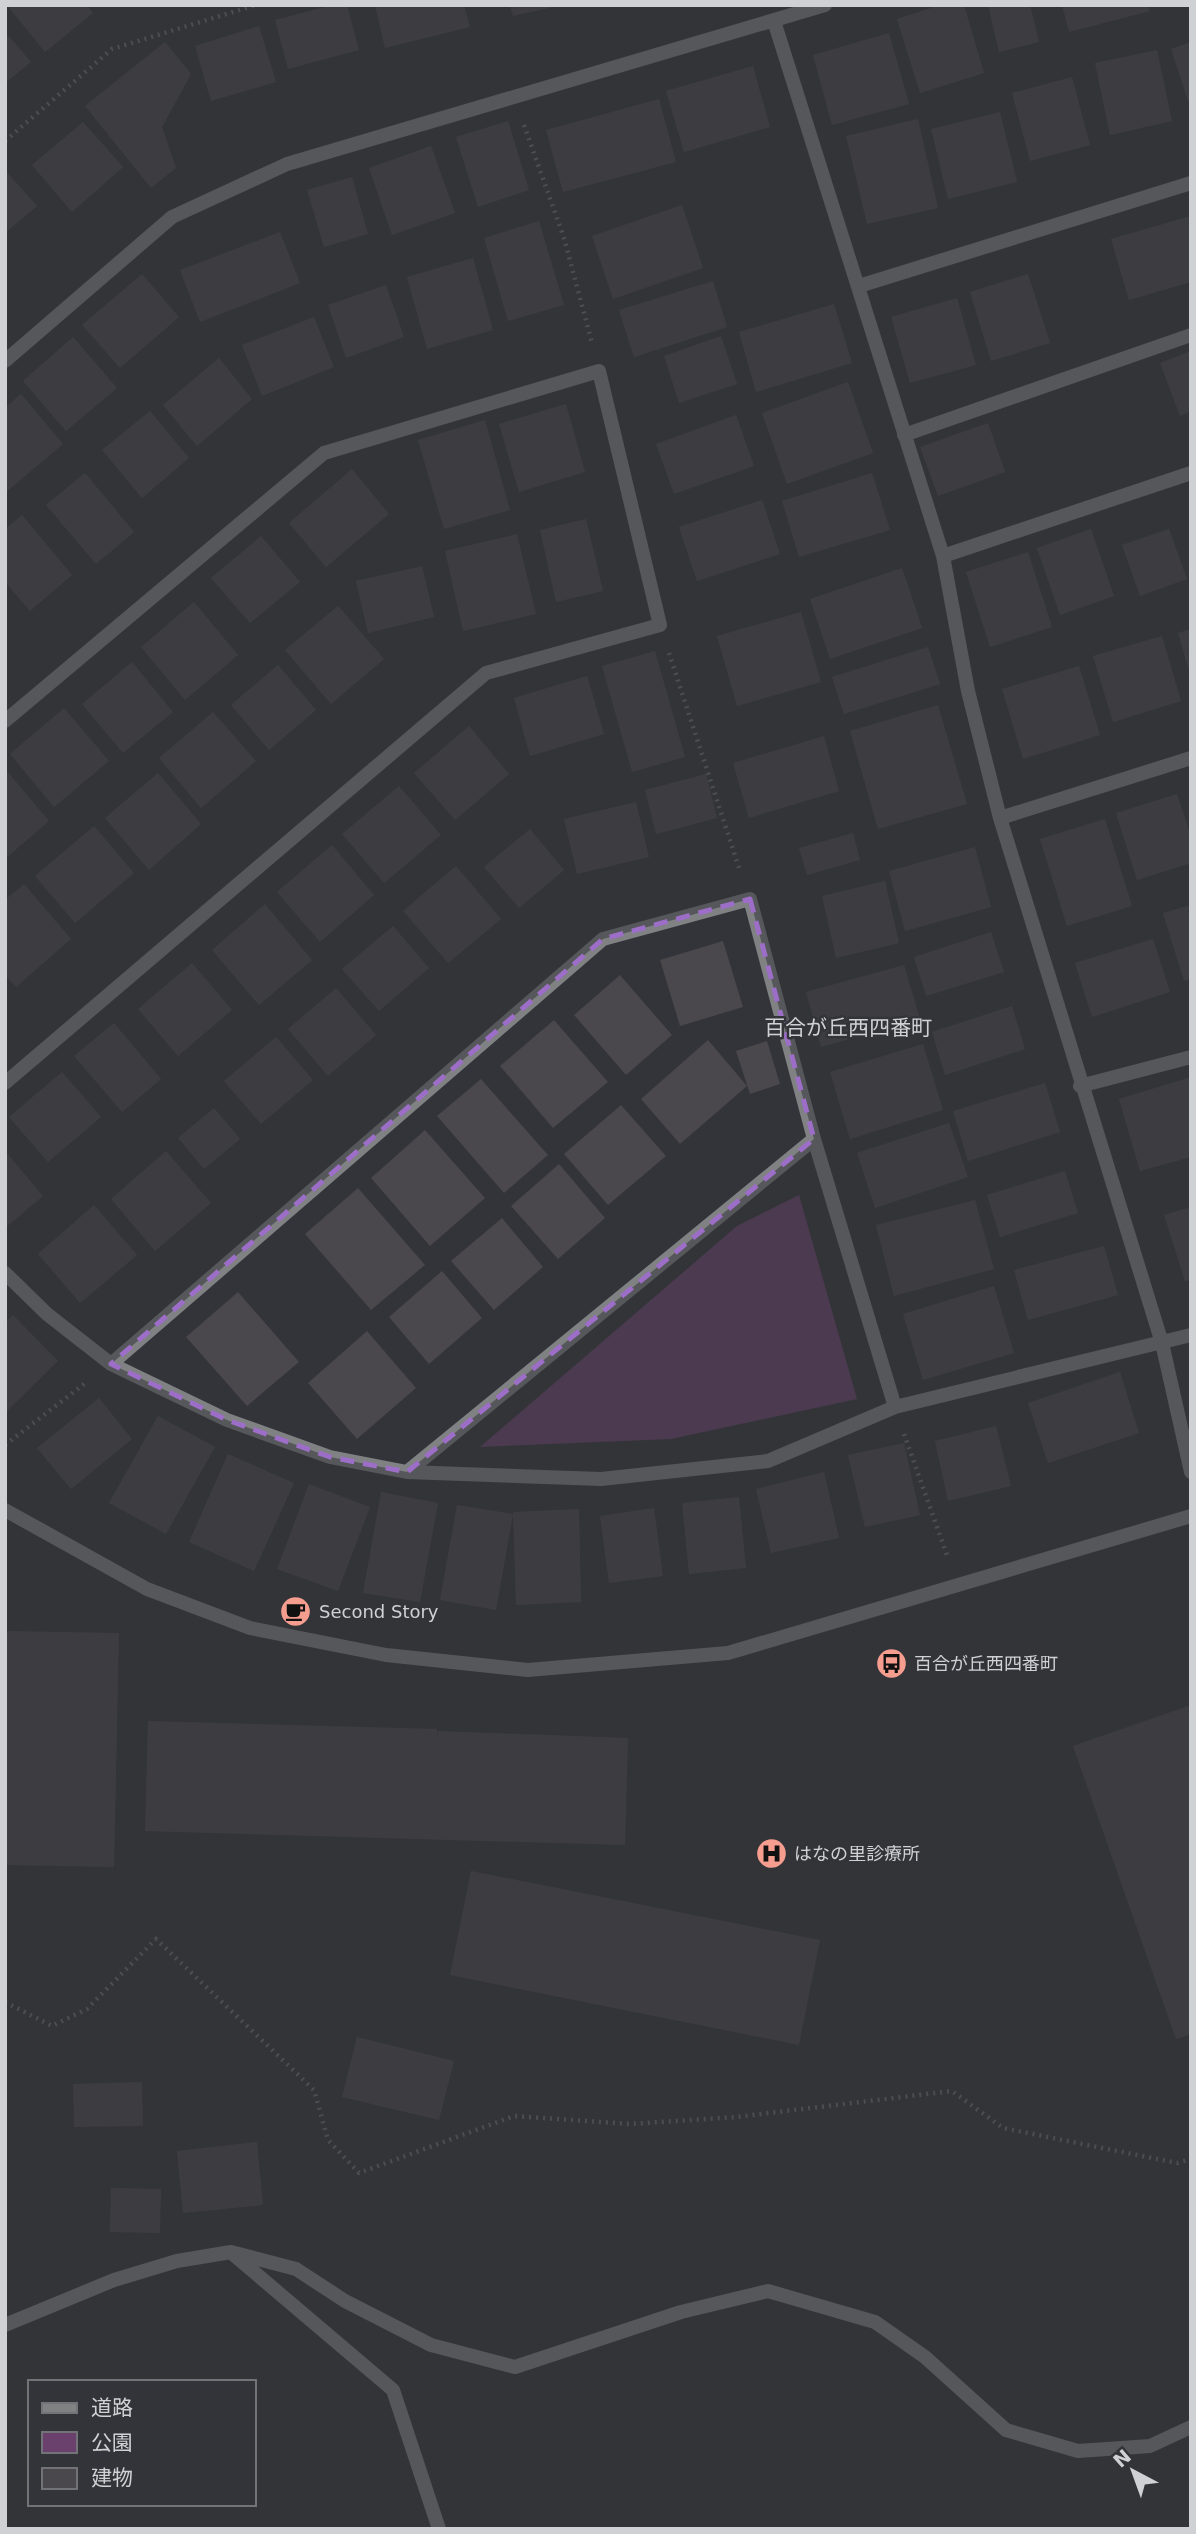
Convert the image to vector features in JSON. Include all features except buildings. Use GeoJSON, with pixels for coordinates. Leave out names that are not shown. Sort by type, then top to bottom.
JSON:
{"type":"FeatureCollection","features":[{"type":"Feature","properties":{"kind":"street"},"geometry":{"type":"LineString","coordinates":[[5,361],[172,218],[287,164],[825,5]]}},
{"type":"Feature","properties":{"kind":"street"},"geometry":{"type":"LineString","coordinates":[[774,21],[943,555],[968,691],[1000,818],[1080,1086],[1162,1343],[1191,1472]]}},
{"type":"Feature","properties":{"kind":"street"},"geometry":{"type":"LineString","coordinates":[[859,286],[1191,183]]}},
{"type":"Feature","properties":{"kind":"street"},"geometry":{"type":"LineString","coordinates":[[904,435],[1191,335]]}},
{"type":"Feature","properties":{"kind":"street"},"geometry":{"type":"LineString","coordinates":[[5,721],[324,453],[600,371],[660,625],[486,673],[5,1083]]}},
{"type":"Feature","properties":{"kind":"street"},"geometry":{"type":"LineString","coordinates":[[943,555],[1191,473]]}},
{"type":"Feature","properties":{"kind":"street"},"geometry":{"type":"LineString","coordinates":[[1000,818],[1191,758]]}},
{"type":"Feature","properties":{"kind":"street"},"geometry":{"type":"LineString","coordinates":[[111,1364],[603,939],[750,899],[814,1139],[895,1407]]}},
{"type":"Feature","properties":{"kind":"street"},"geometry":{"type":"LineString","coordinates":[[1080,1086],[1191,1057]]}},
{"type":"Feature","properties":{"kind":"street"},"geometry":{"type":"LineString","coordinates":[[407,1472],[814,1139]]}},
{"type":"Feature","properties":{"kind":"street"},"geometry":{"type":"LineString","coordinates":[[5,1273],[47,1314],[111,1364],[227,1420],[330,1457],[407,1472],[601,1479],[768,1461],[895,1407],[1191,1335]]}},
{"type":"Feature","properties":{"kind":"street"},"geometry":{"type":"LineString","coordinates":[[5,1510],[147,1589],[250,1628],[386,1655],[528,1670],[728,1653],[1191,1516]]}},
{"type":"Feature","properties":{"kind":"street"},"geometry":{"type":"LineString","coordinates":[[5,2325],[114,2280],[177,2261],[231,2252],[296,2269],[345,2301],[431,2345],[515,2367],[681,2312],[768,2291],[875,2322],[925,2357],[1006,2430],[1078,2451],[1150,2446],[1191,2427]]}},
{"type":"Feature","properties":{"kind":"street"},"geometry":{"type":"LineString","coordinates":[[231,2252],[393,2390],[439,2529]]}},
{"type":"Feature","properties":{"kind":"path"},"geometry":{"type":"LineString","coordinates":[[5,141],[112,49],[256,5]]}},
{"type":"Feature","properties":{"kind":"path"},"geometry":{"type":"LineString","coordinates":[[514,97],[564,238],[600,371]]}},
{"type":"Feature","properties":{"kind":"path"},"geometry":{"type":"LineString","coordinates":[[660,625],[750,899]]}},
{"type":"Feature","properties":{"kind":"path"},"geometry":{"type":"LineString","coordinates":[[5,1445],[111,1364]]}},
{"type":"Feature","properties":{"kind":"path"},"geometry":{"type":"LineString","coordinates":[[895,1407],[957,1585]]}},
{"type":"Feature","properties":{"kind":"path"},"geometry":{"type":"LineString","coordinates":[[5,2002],[52,2026],[88,2009],[156,1939],[314,2091],[328,2140],[359,2172],[514,2116],[629,2124],[736,2117],[952,2091],[1003,2128],[1177,2163],[1191,2159]]}},
{"type":"Feature","properties":{"kind":"highlighted area"},"geometry":{"type":"Polygon","coordinates":[[[750,899],[814,1139],[407,1472],[330,1457],[227,1420],[111,1364],[603,939],[750,899]]]}},
{"type":"Feature","properties":{"kind":"green space"},"geometry":{"type":"Polygon","coordinates":[[[799,1195],[857,1399],[671,1439],[480,1447],[737,1226],[799,1195]]]}},
{"type":"Feature","properties":{"kind":"place","name":"Second Story"},"geometry":{"type":"Point","coordinates":[296,1611]}},
{"type":"Feature","properties":{"kind":"place","name":"百合が丘西四番町"},"geometry":{"type":"Point","coordinates":[891,1663]}},
{"type":"Feature","properties":{"kind":"place","name":"はなの里診療所"},"geometry":{"type":"Point","coordinates":[771,1853]}},
{"type":"Feature","properties":{"kind":"district","name":"百合が丘西四番町"},"geometry":{"type":"Point","coordinates":[848,1028]}}]}
